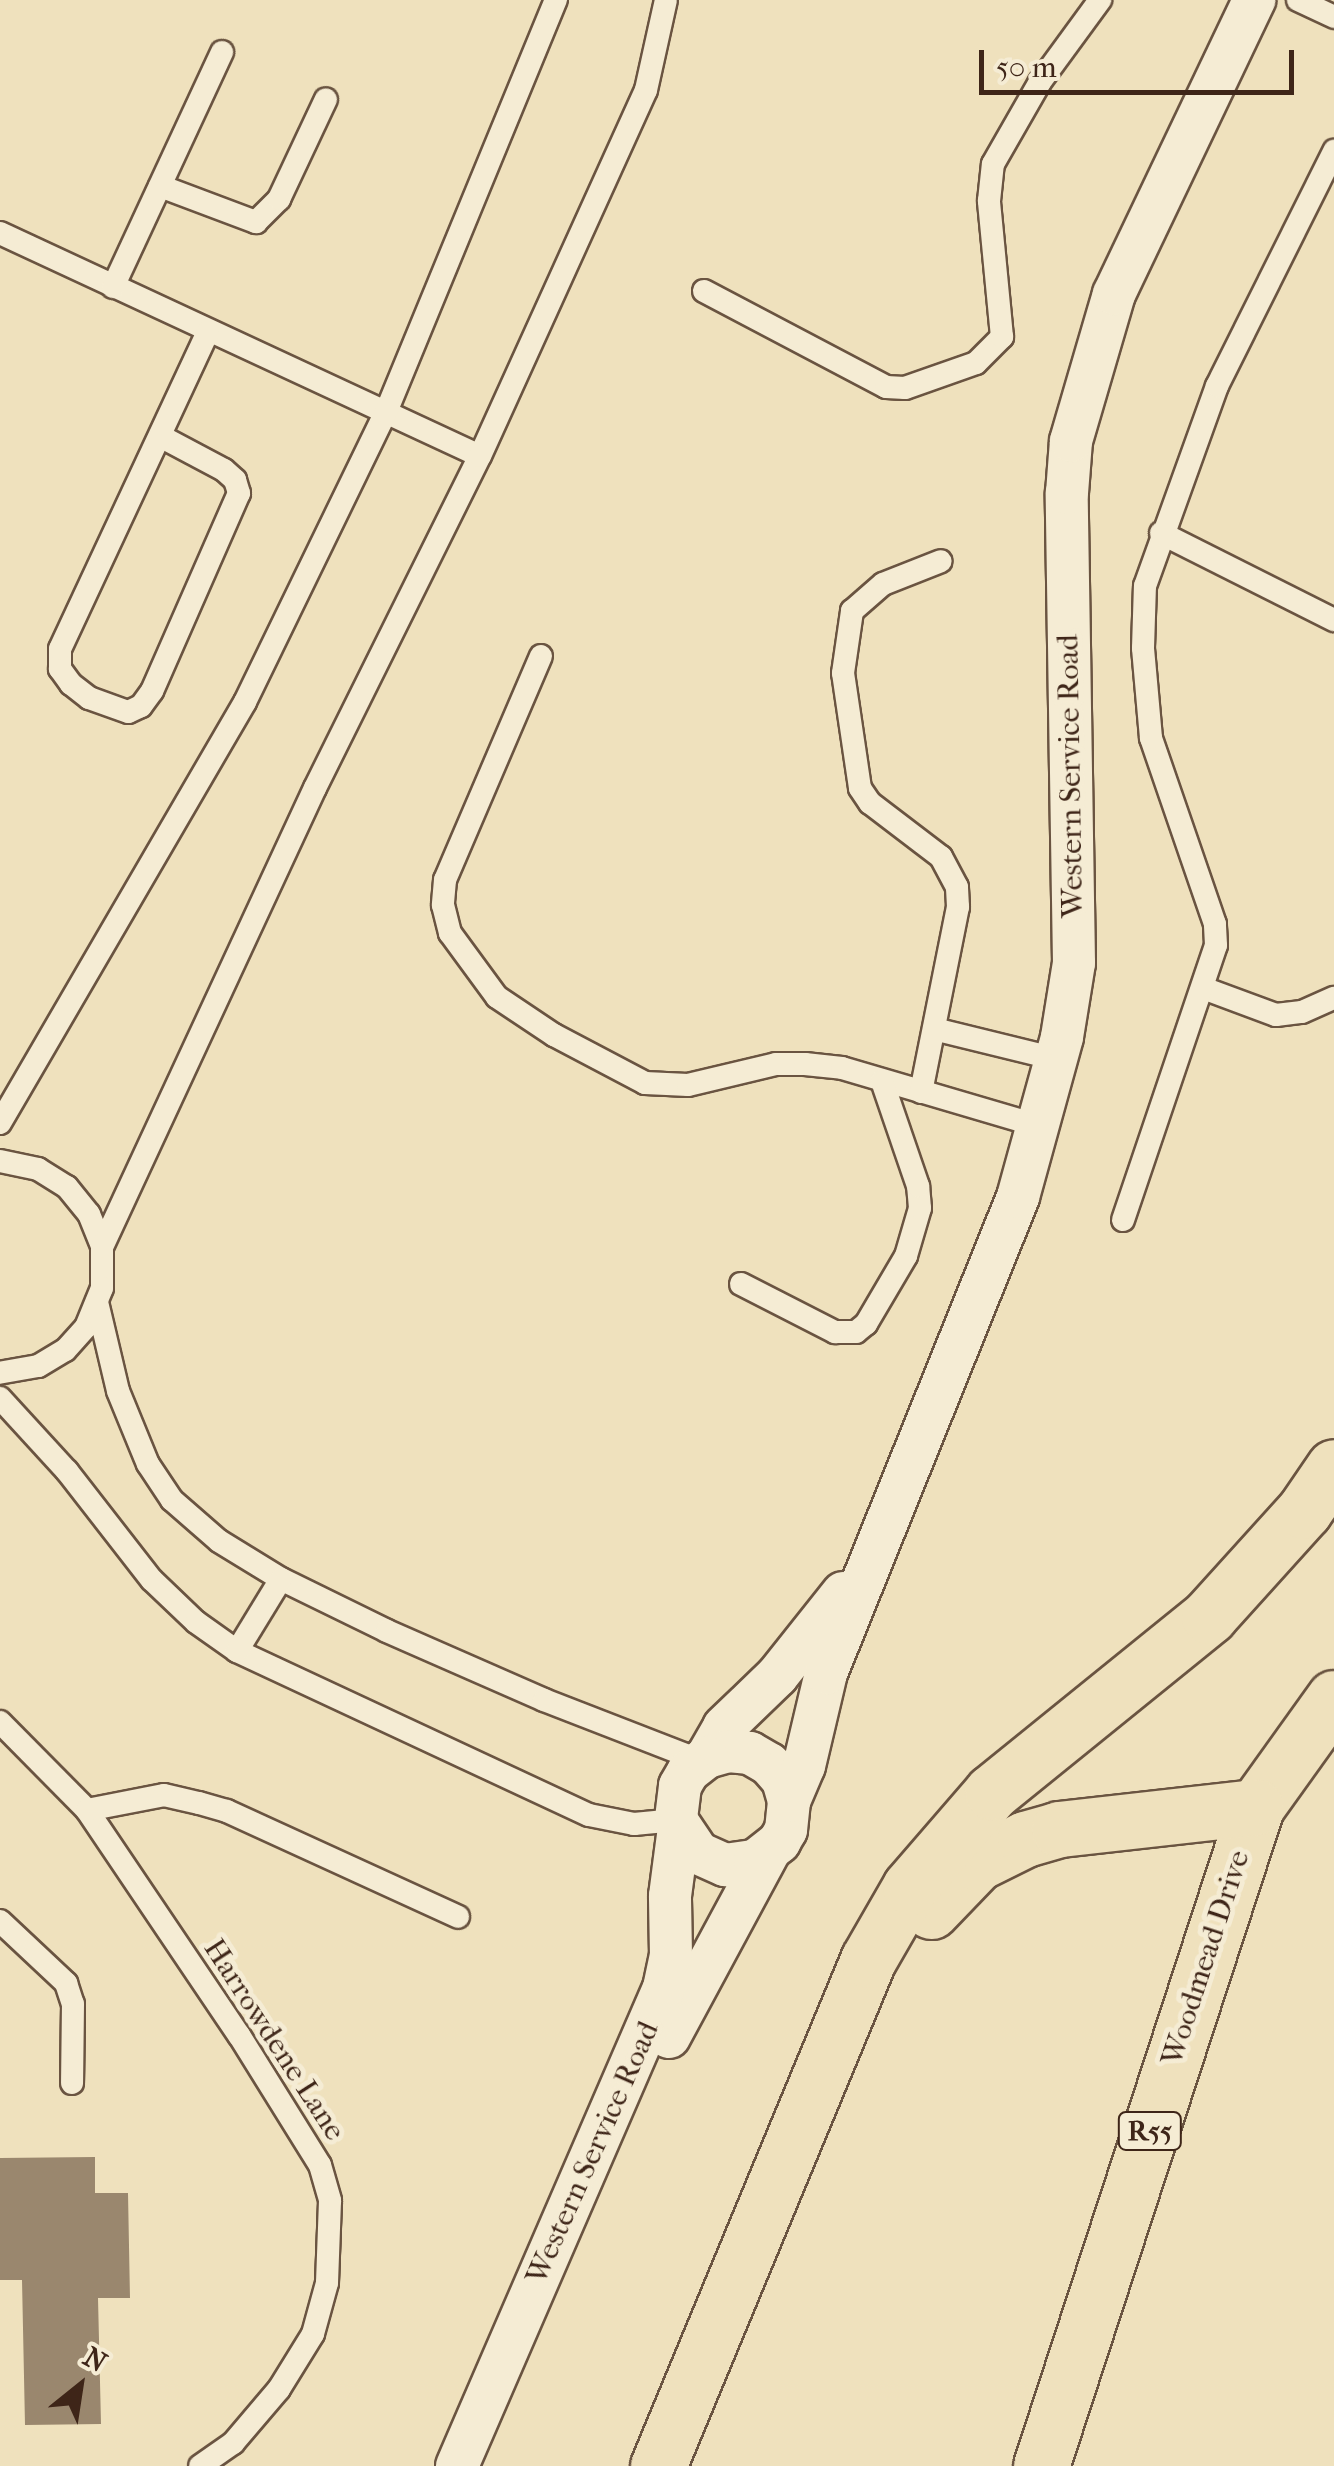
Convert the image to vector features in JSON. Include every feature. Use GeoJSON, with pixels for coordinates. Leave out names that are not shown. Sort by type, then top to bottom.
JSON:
{"type":"FeatureCollection","features":[{"type":"Feature","properties":{"kind":"main road"},"geometry":{"type":"LineString","coordinates":[[658,2466],[868,1960],[910,1888],[992,1792],[1209,1616],[1304,1510],[1334,1467]]}},
{"type":"Feature","properties":{"kind":"main road","name":"Woodmead Drive"},"geometry":{"type":"LineString","coordinates":[[1042,2461],[1256,1806],[1334,1698]]}},
{"type":"Feature","properties":{"kind":"main road"},"geometry":{"type":"LineString","coordinates":[[826,2067],[924,1920],[978,1863],[1025,1839],[1060,1829],[1256,1806]]}},
{"type":"Feature","properties":{"kind":"street","name":"Western Service Road"},"geometry":{"type":"LineString","coordinates":[[790,1801],[804,1766],[826,1673],[971,1320],[1039,1126],[1074,963],[1067,493],[1071,441],[1114,294],[1254,0]]}},
{"type":"Feature","properties":{"kind":"street","name":"Western Service Road"},"geometry":{"type":"LineString","coordinates":[[704,1759],[724,1727],[797,1654],[872,1554]]}},
{"type":"Feature","properties":{"kind":"street"},"geometry":{"type":"LineString","coordinates":[[728,1751],[760,1758],[776,1771],[790,1801],[786,1830],[768,1852],[740,1864],[710,1861],[686,1842],[678,1824],[680,1786],[704,1759],[728,1751]]}},
{"type":"Feature","properties":{"kind":"street","name":"Western Service Road"},"geometry":{"type":"LineString","coordinates":[[457,2466],[664,1988],[671,1956],[671,1880],[678,1824]]}},
{"type":"Feature","properties":{"kind":"street","name":"Western Service Road"},"geometry":{"type":"LineString","coordinates":[[481,2466],[630,2120],[690,1995],[768,1852]]}},
{"type":"Feature","properties":{"kind":"lane"},"geometry":{"type":"LineString","coordinates":[[0,1123],[245,702],[386,412],[556,0]]}},
{"type":"Feature","properties":{"kind":"lane"},"geometry":{"type":"LineString","coordinates":[[102,1247],[315,788],[480,456],[646,90],[666,0]]}},
{"type":"Feature","properties":{"kind":"lane"},"geometry":{"type":"LineString","coordinates":[[704,290],[886,387],[905,388],[976,362],[1002,337],[989,201],[993,164],[1040,82],[1100,0]]}},
{"type":"Feature","properties":{"kind":"lane"},"geometry":{"type":"LineString","coordinates":[[1298,0],[1334,17]]}},
{"type":"Feature","properties":{"kind":"lane"},"geometry":{"type":"LineString","coordinates":[[113,287],[222,52]]}},
{"type":"Feature","properties":{"kind":"lane"},"geometry":{"type":"LineString","coordinates":[[160,186],[256,222],[279,200],[326,99]]}},
{"type":"Feature","properties":{"kind":"lane"},"geometry":{"type":"LineString","coordinates":[[1123,1220],[1216,945],[1215,924],[1146,712],[1144,586],[1217,386],[1334,151]]}},
{"type":"Feature","properties":{"kind":"lane"},"geometry":{"type":"LineString","coordinates":[[0,232],[480,456]]}},
{"type":"Feature","properties":{"kind":"lane"},"geometry":{"type":"LineString","coordinates":[[160,436],[224,470],[235,480],[239,492],[152,692],[141,706],[128,712],[88,698],[60,669],[58,657],[160,436],[208,332]]}},
{"type":"Feature","properties":{"kind":"lane"},"geometry":{"type":"LineString","coordinates":[[1161,534],[1334,620]]}},
{"type":"Feature","properties":{"kind":"lane"},"geometry":{"type":"LineString","coordinates":[[921,1092],[958,907],[957,887],[941,857],[870,803],[860,788],[843,673],[852,611],[882,584],[941,561]]}},
{"type":"Feature","properties":{"kind":"lane"},"geometry":{"type":"LineString","coordinates":[[541,656],[445,880],[443,904],[450,933],[498,997],[554,1036],[645,1084],[688,1085],[776,1064],[842,1068],[1039,1126]]}},
{"type":"Feature","properties":{"kind":"lane"},"geometry":{"type":"LineString","coordinates":[[1203,988],[1276,1015],[1302,1012],[1334,998]]}},
{"type":"Feature","properties":{"kind":"lane"},"geometry":{"type":"LineString","coordinates":[[934,1030],[1056,1059]]}},
{"type":"Feature","properties":{"kind":"lane"},"geometry":{"type":"LineString","coordinates":[[741,1284],[835,1332],[856,1332],[866,1324],[906,1256],[920,1208],[918,1186],[882,1081]]}},
{"type":"Feature","properties":{"kind":"lane"},"geometry":{"type":"LineString","coordinates":[[0,1162],[38,1169],[68,1187],[90,1214],[102,1247],[102,1288],[86,1327],[65,1350],[38,1366],[0,1373]]}},
{"type":"Feature","properties":{"kind":"lane"},"geometry":{"type":"LineString","coordinates":[[97,1302],[118,1391],[148,1464],[172,1500],[218,1541],[281,1579],[526,1692],[704,1759]]}},
{"type":"Feature","properties":{"kind":"lane"},"geometry":{"type":"LineString","coordinates":[[0,1398],[67,1471],[152,1580],[196,1622],[237,1651],[589,1815],[634,1824],[678,1824]]}},
{"type":"Feature","properties":{"kind":"lane"},"geometry":{"type":"LineString","coordinates":[[237,1651],[281,1579]]}},
{"type":"Feature","properties":{"kind":"lane","name":"Harrowdene Lane"},"geometry":{"type":"LineString","coordinates":[[0,1722],[87,1810],[320,2164],[330,2201],[327,2283],[313,2334],[280,2389],[233,2443],[200,2466]]}},
{"type":"Feature","properties":{"kind":"lane"},"geometry":{"type":"LineString","coordinates":[[87,1810],[164,1795],[227,1811],[458,1917]]}},
{"type":"Feature","properties":{"kind":"lane"},"geometry":{"type":"LineString","coordinates":[[0,1921],[66,1983],[73,2004],[72,2083]]}},
{"type":"Feature","properties":{"kind":"building"},"geometry":{"type":"Polygon","coordinates":[[[95,2157],[95,2193],[128,2193],[130,2298],[98,2298],[101,2424],[25,2425],[22,2280],[0,2280],[0,2158],[95,2157]]]}}]}
